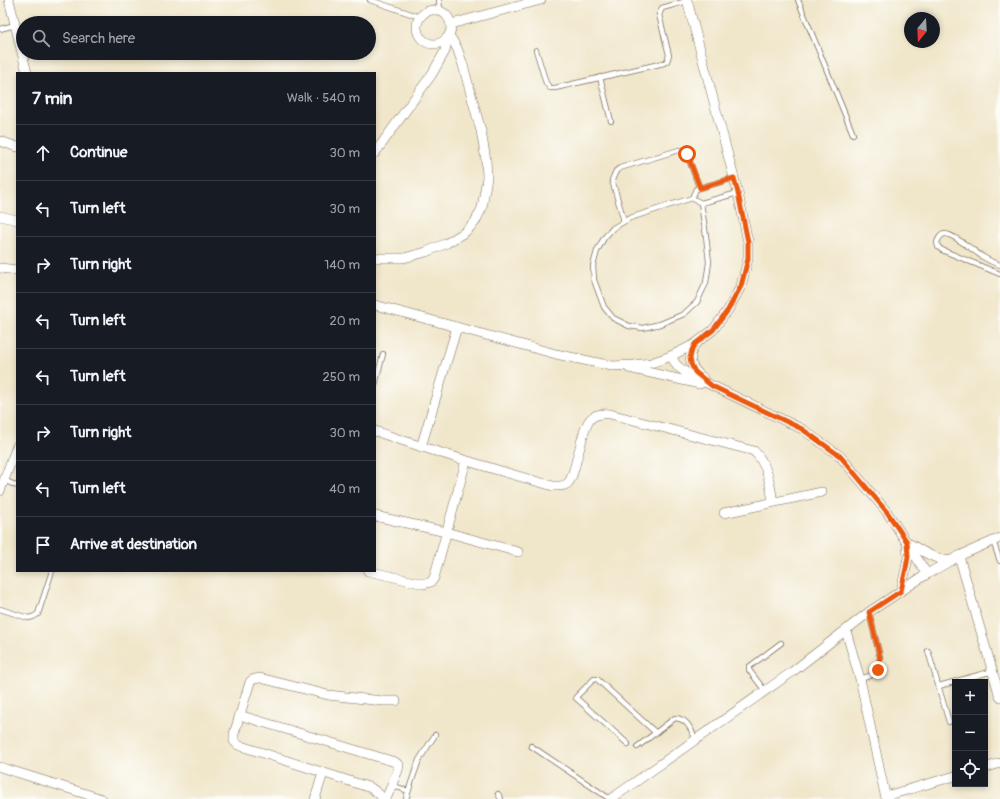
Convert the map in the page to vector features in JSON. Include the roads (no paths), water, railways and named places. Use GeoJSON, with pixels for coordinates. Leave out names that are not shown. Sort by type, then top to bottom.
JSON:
{"type":"FeatureCollection","features":[{"type":"Feature","properties":{"kind":"street"},"geometry":{"type":"LineString","coordinates":[[9,0],[16,29]]}},
{"type":"Feature","properties":{"kind":"street"},"geometry":{"type":"LineString","coordinates":[[451,24],[541,0]]}},
{"type":"Feature","properties":{"kind":"street"},"geometry":{"type":"LineString","coordinates":[[612,366],[651,363],[671,356],[695,344],[713,330],[728,310],[741,286],[748,259],[748,242],[738,193],[687,1]]}},
{"type":"Feature","properties":{"kind":"street"},"geometry":{"type":"LineString","coordinates":[[376,152],[432,74],[445,51],[451,30],[449,18],[440,11],[434,10],[429,10],[420,17],[417,22],[417,32],[424,41],[429,44],[440,43],[448,37]]}},
{"type":"Feature","properties":{"kind":"street"},"geometry":{"type":"LineString","coordinates":[[376,258],[404,258],[426,252],[446,243],[465,232],[475,222],[482,208],[487,177],[486,160],[481,131],[463,65],[457,48],[448,37]]}},
{"type":"Feature","properties":{"kind":"street"},"geometry":{"type":"LineString","coordinates":[[24,60],[27,72]]}},
{"type":"Feature","properties":{"kind":"street"},"geometry":{"type":"LineString","coordinates":[[0,141],[16,146]]}},
{"type":"Feature","properties":{"kind":"street"},"geometry":{"type":"LineString","coordinates":[[0,216],[16,220]]}},
{"type":"Feature","properties":{"kind":"street"},"geometry":{"type":"LineString","coordinates":[[0,268],[16,270]]}},
{"type":"Feature","properties":{"kind":"street"},"geometry":{"type":"LineString","coordinates":[[376,305],[556,354],[712,386]]}},
{"type":"Feature","properties":{"kind":"street"},"geometry":{"type":"LineString","coordinates":[[421,447],[457,327]]}},
{"type":"Feature","properties":{"kind":"street"},"geometry":{"type":"LineString","coordinates":[[695,344],[690,358],[691,364],[695,372],[712,386]]}},
{"type":"Feature","properties":{"kind":"street"},"geometry":{"type":"LineString","coordinates":[[671,356],[677,366],[688,374],[802,429],[840,456],[887,512],[927,574]]}},
{"type":"Feature","properties":{"kind":"street"},"geometry":{"type":"LineString","coordinates":[[376,431],[466,461],[553,486],[560,486],[570,481],[586,423],[601,413],[610,414],[754,451],[763,463],[767,472],[773,502]]}},
{"type":"Feature","properties":{"kind":"street"},"geometry":{"type":"LineString","coordinates":[[0,490],[16,449]]}},
{"type":"Feature","properties":{"kind":"street"},"geometry":{"type":"LineString","coordinates":[[372,572],[424,584],[430,582],[434,578],[466,461]]}},
{"type":"Feature","properties":{"kind":"street"},"geometry":{"type":"LineString","coordinates":[[724,513],[822,492]]}},
{"type":"Feature","properties":{"kind":"street"},"geometry":{"type":"LineString","coordinates":[[376,516],[446,532],[518,552]]}},
{"type":"Feature","properties":{"kind":"street"},"geometry":{"type":"LineString","coordinates":[[610,799],[792,672],[869,612],[927,574],[960,556],[997,540]]}},
{"type":"Feature","properties":{"kind":"street"},"geometry":{"type":"LineString","coordinates":[[907,542],[930,556],[941,560],[951,561]]}},
{"type":"Feature","properties":{"kind":"street"},"geometry":{"type":"LineString","coordinates":[[901,591],[908,557],[907,542]]}},
{"type":"Feature","properties":{"kind":"street"},"geometry":{"type":"LineString","coordinates":[[960,556],[1000,697]]}},
{"type":"Feature","properties":{"kind":"street"},"geometry":{"type":"LineString","coordinates":[[846,631],[860,679],[886,798],[952,777]]}},
{"type":"Feature","properties":{"kind":"street"},"geometry":{"type":"LineString","coordinates":[[239,715],[395,762],[399,765],[392,785],[384,799],[370,788],[238,746],[234,741],[234,734],[239,715],[250,682],[255,679],[260,678],[328,695],[396,701]]}},
{"type":"Feature","properties":{"kind":"street"},"geometry":{"type":"LineString","coordinates":[[988,767],[1000,763]]}},
{"type":"Feature","properties":{"kind":"street"},"geometry":{"type":"LineString","coordinates":[[0,767],[102,799]]}},
{"type":"Feature","properties":{"kind":"street"},"geometry":{"type":"LineString","coordinates":[[315,799],[323,773]]}},
{"type":"Feature","properties":{"kind":"lane"},"geometry":{"type":"LineString","coordinates":[[370,0],[420,17]]}},
{"type":"Feature","properties":{"kind":"lane"},"geometry":{"type":"LineString","coordinates":[[439,0],[440,11]]}},
{"type":"Feature","properties":{"kind":"lane"},"geometry":{"type":"LineString","coordinates":[[798,0],[853,134]]}},
{"type":"Feature","properties":{"kind":"lane"},"geometry":{"type":"LineString","coordinates":[[536,50],[546,83],[550,88],[664,63],[667,61],[669,55],[659,14],[660,11],[662,8],[687,1]]}},
{"type":"Feature","properties":{"kind":"lane"},"geometry":{"type":"LineString","coordinates":[[0,29],[15,25]]}},
{"type":"Feature","properties":{"kind":"lane"},"geometry":{"type":"LineString","coordinates":[[600,78],[611,121]]}},
{"type":"Feature","properties":{"kind":"lane"},"geometry":{"type":"LineString","coordinates":[[624,221],[612,180],[616,171],[620,168],[679,150],[685,151],[700,188]]}},
{"type":"Feature","properties":{"kind":"lane"},"geometry":{"type":"LineString","coordinates":[[692,198],[696,188],[734,178]]}},
{"type":"Feature","properties":{"kind":"lane"},"geometry":{"type":"LineString","coordinates":[[701,203],[709,262],[706,284],[697,302],[684,314],[660,324],[643,328],[629,326],[613,318],[604,307],[598,294],[594,280],[593,266],[597,251],[604,238],[613,228],[630,218],[692,198],[701,203],[738,193]]}},
{"type":"Feature","properties":{"kind":"lane"},"geometry":{"type":"LineString","coordinates":[[1000,266],[948,234],[942,235],[937,242],[938,247],[942,250],[1000,274]]}},
{"type":"Feature","properties":{"kind":"lane"},"geometry":{"type":"LineString","coordinates":[[376,381],[383,354]]}},
{"type":"Feature","properties":{"kind":"lane"},"geometry":{"type":"LineString","coordinates":[[4,480],[16,486]]}},
{"type":"Feature","properties":{"kind":"lane"},"geometry":{"type":"LineString","coordinates":[[997,540],[1000,561]]}},
{"type":"Feature","properties":{"kind":"lane"},"geometry":{"type":"LineString","coordinates":[[0,609],[28,618],[38,614],[52,572]]}},
{"type":"Feature","properties":{"kind":"lane"},"geometry":{"type":"LineString","coordinates":[[860,679],[874,675],[880,665],[880,657],[869,612]]}},
{"type":"Feature","properties":{"kind":"lane"},"geometry":{"type":"LineString","coordinates":[[765,691],[749,670],[749,667],[781,643]]}},
{"type":"Feature","properties":{"kind":"lane"},"geometry":{"type":"LineString","coordinates":[[928,651],[949,722]]}},
{"type":"Feature","properties":{"kind":"lane"},"geometry":{"type":"LineString","coordinates":[[939,686],[993,672]]}},
{"type":"Feature","properties":{"kind":"lane"},"geometry":{"type":"LineString","coordinates":[[628,744],[576,698],[594,679],[597,679],[656,733]]}},
{"type":"Feature","properties":{"kind":"lane"},"geometry":{"type":"LineString","coordinates":[[637,747],[675,718],[686,722],[696,739]]}},
{"type":"Feature","properties":{"kind":"lane"},"geometry":{"type":"LineString","coordinates":[[406,799],[419,760],[435,735]]}},
{"type":"Feature","properties":{"kind":"lane"},"geometry":{"type":"LineString","coordinates":[[531,746],[610,799]]}},
{"type":"Feature","properties":{"kind":"lane"},"geometry":{"type":"LineString","coordinates":[[392,785],[408,791]]}}]}
